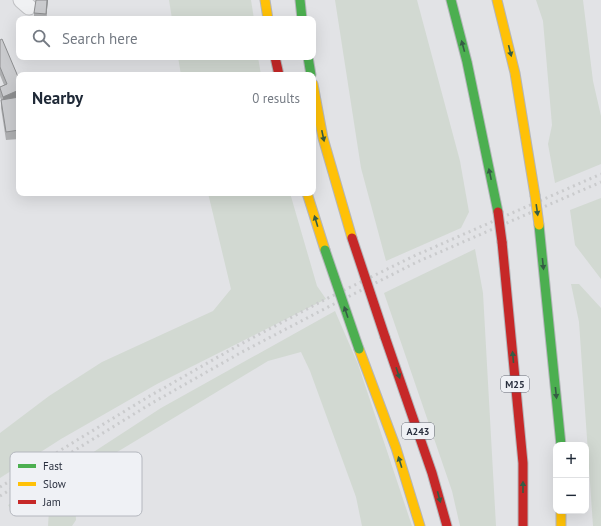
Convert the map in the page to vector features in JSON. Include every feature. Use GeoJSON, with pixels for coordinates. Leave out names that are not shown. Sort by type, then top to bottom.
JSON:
{"type":"FeatureCollection","features":[{"type":"Feature","properties":{"kind":"highway"},"geometry":{"type":"LineString","coordinates":[[265,0],[268,16]]}},
{"type":"Feature","properties":{"kind":"highway"},"geometry":{"type":"LineString","coordinates":[[300,0],[302,16]]}},
{"type":"Feature","properties":{"kind":"highway","name":"M25"},"geometry":{"type":"LineString","coordinates":[[451,0],[467,62],[498,212],[523,463],[523,526]]}},
{"type":"Feature","properties":{"kind":"highway"},"geometry":{"type":"LineString","coordinates":[[497,0],[515,73],[535,195],[561,442]]}},
{"type":"Feature","properties":{"kind":"highway"},"geometry":{"type":"LineString","coordinates":[[276,60],[278,72]]}},
{"type":"Feature","properties":{"kind":"highway"},"geometry":{"type":"LineString","coordinates":[[309,60],[311,72]]}},
{"type":"Feature","properties":{"kind":"highway","name":"A243"},"geometry":{"type":"LineString","coordinates":[[316,102],[322,138],[352,238],[432,473],[447,526]]}},
{"type":"Feature","properties":{"kind":"highway","name":"A243"},"geometry":{"type":"LineString","coordinates":[[308,196],[358,349],[396,448],[420,526]]}},
{"type":"Feature","properties":{"kind":"highway"},"geometry":{"type":"LineString","coordinates":[[561,514],[561,526]]}},
{"type":"Feature","properties":{"kind":"shaded area"},"geometry":{"type":"Polygon","coordinates":[[[169,0],[251,0],[254,16],[172,16],[169,0]]]}},
{"type":"Feature","properties":{"kind":"shaded area"},"geometry":{"type":"Polygon","coordinates":[[[335,0],[417,0],[460,161],[469,212],[461,228],[386,261],[361,168],[335,0]]]}},
{"type":"Feature","properties":{"kind":"shaded area"},"geometry":{"type":"Polygon","coordinates":[[[536,0],[583,0],[593,81],[601,116],[601,164],[555,183],[548,144],[552,125],[543,21],[536,0]]]}},
{"type":"Feature","properties":{"kind":"shaded area"},"geometry":{"type":"Polygon","coordinates":[[[178,60],[258,60],[260,72],[180,72],[178,60]]]}},
{"type":"Feature","properties":{"kind":"shaded area"},"geometry":{"type":"Polygon","coordinates":[[[209,196],[291,196],[317,286],[326,299],[157,384],[41,452],[10,452],[10,472],[0,478],[0,433],[49,396],[102,362],[213,311],[231,289],[209,196]]]}},
{"type":"Feature","properties":{"kind":"shaded area"},"geometry":{"type":"Polygon","coordinates":[[[601,198],[601,279],[575,245],[570,210],[601,198]]]}},
{"type":"Feature","properties":{"kind":"shaded area"},"geometry":{"type":"Polygon","coordinates":[[[475,249],[483,293],[496,526],[460,526],[452,491],[384,293],[475,249]]]}},
{"type":"Feature","properties":{"kind":"shaded area"},"geometry":{"type":"Polygon","coordinates":[[[571,284],[579,284],[601,308],[601,526],[593,526],[589,468],[589,442],[587,442],[579,322],[571,284]]]}},
{"type":"Feature","properties":{"kind":"shaded area"},"geometry":{"type":"Polygon","coordinates":[[[335,311],[358,364],[412,526],[362,526],[356,497],[310,371],[301,352],[268,361],[117,452],[94,452],[161,408],[335,311]]]}},
{"type":"Feature","properties":{"kind":"shaded area"},"geometry":{"type":"Polygon","coordinates":[[[49,516],[76,516],[76,520],[72,526],[48,526],[49,516]]]}},
{"type":"Feature","properties":{"kind":"building"},"geometry":{"type":"Polygon","coordinates":[[[36,0],[47,0],[46,14],[34,13],[36,0]]]}},
{"type":"Feature","properties":{"kind":"building"},"geometry":{"type":"Polygon","coordinates":[[[2,39],[16,72],[16,91],[3,97],[0,87],[7,84],[0,67],[0,40],[2,39]]]}},
{"type":"Feature","properties":{"kind":"building"},"geometry":{"type":"Polygon","coordinates":[[[16,98],[16,130],[6,132],[1,100],[16,98]]]}},
{"type":"Feature","properties":{"kind":"railway"},"geometry":{"type":"LineString","coordinates":[[58,452],[148,397],[239,345],[326,299],[414,256],[601,174]]}},
{"type":"Feature","properties":{"kind":"railway"},"geometry":{"type":"LineString","coordinates":[[72,452],[152,403],[242,352],[330,306],[417,262],[601,182]]}},
{"type":"Feature","properties":{"kind":"railway"},"geometry":{"type":"LineString","coordinates":[[0,487],[10,481]]}},
{"type":"Feature","properties":{"kind":"railway"},"geometry":{"type":"LineString","coordinates":[[0,496],[10,490]]}},
{"type":"Feature","properties":{"kind":"traffic: fast"},"geometry":{"type":"LineString","coordinates":[[300,0],[302,16]]}},
{"type":"Feature","properties":{"kind":"traffic: fast"},"geometry":{"type":"LineString","coordinates":[[451,0],[467,62],[498,212]]}},
{"type":"Feature","properties":{"kind":"traffic: fast"},"geometry":{"type":"LineString","coordinates":[[308,60],[310,72]]}},
{"type":"Feature","properties":{"kind":"traffic: fast"},"geometry":{"type":"LineString","coordinates":[[539,225],[561,442]]}},
{"type":"Feature","properties":{"kind":"traffic: fast"},"geometry":{"type":"LineString","coordinates":[[325,250],[359,349]]}},
{"type":"Feature","properties":{"kind":"traffic: slow"},"geometry":{"type":"LineString","coordinates":[[265,0],[268,16]]}},
{"type":"Feature","properties":{"kind":"traffic: slow"},"geometry":{"type":"LineString","coordinates":[[497,0],[515,73],[535,195]]}},
{"type":"Feature","properties":{"kind":"traffic: slow"},"geometry":{"type":"LineString","coordinates":[[316,100],[323,138],[352,238]]}},
{"type":"Feature","properties":{"kind":"traffic: slow"},"geometry":{"type":"LineString","coordinates":[[535,195],[539,225]]}},
{"type":"Feature","properties":{"kind":"traffic: slow"},"geometry":{"type":"LineString","coordinates":[[308,196],[325,250]]}},
{"type":"Feature","properties":{"kind":"traffic: slow"},"geometry":{"type":"LineString","coordinates":[[359,349],[396,448],[420,526]]}},
{"type":"Feature","properties":{"kind":"traffic: slow"},"geometry":{"type":"LineString","coordinates":[[561,514],[561,526]]}},
{"type":"Feature","properties":{"kind":"traffic: jam"},"geometry":{"type":"LineString","coordinates":[[276,60],[278,72]]}},
{"type":"Feature","properties":{"kind":"traffic: jam"},"geometry":{"type":"LineString","coordinates":[[498,212],[502,242]]}},
{"type":"Feature","properties":{"kind":"traffic: jam"},"geometry":{"type":"LineString","coordinates":[[352,238],[385,337]]}},
{"type":"Feature","properties":{"kind":"traffic: jam"},"geometry":{"type":"LineString","coordinates":[[502,242],[523,463],[523,526]]}},
{"type":"Feature","properties":{"kind":"traffic: jam"},"geometry":{"type":"LineString","coordinates":[[385,337],[432,473],[447,526]]}}]}
